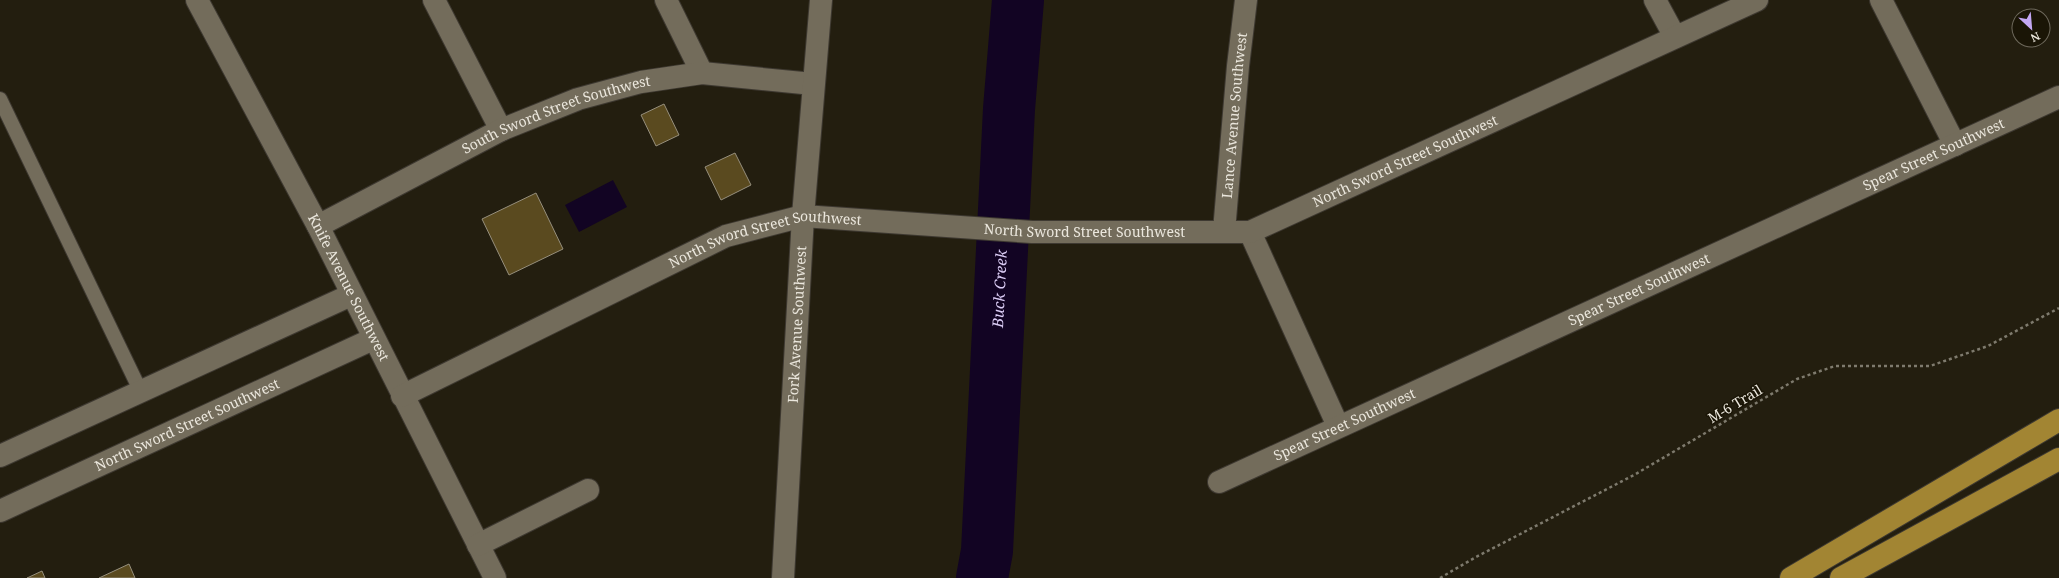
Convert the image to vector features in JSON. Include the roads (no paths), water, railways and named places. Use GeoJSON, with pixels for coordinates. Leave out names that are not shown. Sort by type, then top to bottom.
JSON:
{"type":"FeatureCollection","features":[{"type":"Feature","properties":{"kind":"highway"},"geometry":{"type":"LineString","coordinates":[[1791,578],[2059,420]]}},
{"type":"Feature","properties":{"kind":"highway"},"geometry":{"type":"LineString","coordinates":[[1841,578],[2059,459]]}},
{"type":"Feature","properties":{"kind":"street","name":"Knife Avenue Southwest"},"geometry":{"type":"LineString","coordinates":[[196,0],[318,226],[373,339],[495,578]]}},
{"type":"Feature","properties":{"kind":"street"},"geometry":{"type":"LineString","coordinates":[[434,0],[501,130]]}},
{"type":"Feature","properties":{"kind":"street"},"geometry":{"type":"LineString","coordinates":[[666,0],[702,73]]}},
{"type":"Feature","properties":{"kind":"street","name":"Fork Avenue Southwest"},"geometry":{"type":"LineString","coordinates":[[783,578],[803,216],[821,0]]}},
{"type":"Feature","properties":{"kind":"street","name":"Lance Avenue Southwest"},"geometry":{"type":"LineString","coordinates":[[1224,231],[1238,66],[1246,0]]}},
{"type":"Feature","properties":{"kind":"street"},"geometry":{"type":"LineString","coordinates":[[1655,0],[1675,37]]}},
{"type":"Feature","properties":{"kind":"street","name":"North Sword Street Southwest"},"geometry":{"type":"LineString","coordinates":[[402,396],[726,236],[803,216],[1032,232],[1250,232],[1757,0]]}},
{"type":"Feature","properties":{"kind":"street"},"geometry":{"type":"LineString","coordinates":[[1881,0],[1955,144]]}},
{"type":"Feature","properties":{"kind":"street","name":"South Sword Street Southwest"},"geometry":{"type":"LineString","coordinates":[[318,226],[501,130],[578,98],[642,82],[702,73],[813,84]]}},
{"type":"Feature","properties":{"kind":"street","name":"Spear Street Southwest"},"geometry":{"type":"LineString","coordinates":[[1219,482],[1338,426],[2059,97]]}},
{"type":"Feature","properties":{"kind":"street"},"geometry":{"type":"LineString","coordinates":[[1250,232],[1338,426]]}},
{"type":"Feature","properties":{"kind":"street"},"geometry":{"type":"LineString","coordinates":[[0,456],[351,295]]}},
{"type":"Feature","properties":{"kind":"street","name":"North Sword Street Southwest"},"geometry":{"type":"LineString","coordinates":[[0,511],[373,339]]}},
{"type":"Feature","properties":{"kind":"street"},"geometry":{"type":"LineString","coordinates":[[478,545],[588,490]]}},
{"type":"Feature","properties":{"kind":"lane"},"geometry":{"type":"LineString","coordinates":[[0,99],[141,392]]}},
{"type":"Feature","properties":{"kind":"waterway","name":"Buck Creek"},"geometry":{"type":"LineString","coordinates":[[982,578],[987,551],[1009,109],[1018,0]]}}]}
